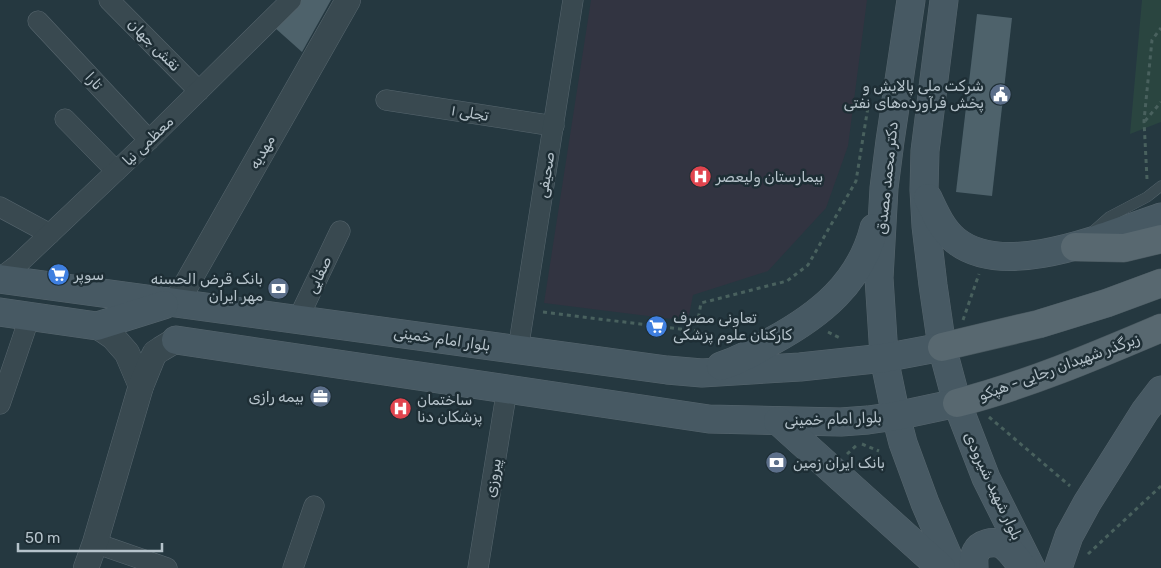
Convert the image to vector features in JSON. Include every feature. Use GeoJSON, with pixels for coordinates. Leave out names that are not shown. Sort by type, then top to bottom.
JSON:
{"type":"FeatureCollection","features":[{"type":"Feature","properties":{"kind":"main road","name":"دکتر محمد مصدق"},"geometry":{"type":"LineString","coordinates":[[896,416],[884,358],[879,278],[884,188],[911,0]]}},
{"type":"Feature","properties":{"kind":"main road"},"geometry":{"type":"LineString","coordinates":[[944,0],[929,112],[924,190],[932,285],[942,347],[1039,324],[1107,303],[1161,283]]}},
{"type":"Feature","properties":{"kind":"main road"},"geometry":{"type":"LineString","coordinates":[[884,188],[888,208],[893,215],[900,218],[908,216],[915,210],[924,190]]}},
{"type":"Feature","properties":{"kind":"main road"},"geometry":{"type":"LineString","coordinates":[[702,373],[755,351],[807,321],[830,303],[847,284],[860,264],[872,235],[884,188]]}},
{"type":"Feature","properties":{"kind":"main road"},"geometry":{"type":"LineString","coordinates":[[924,190],[938,221],[953,239],[975,252],[1000,256],[1037,255],[1075,247],[1124,248],[1161,239]]}},
{"type":"Feature","properties":{"kind":"main road"},"geometry":{"type":"LineString","coordinates":[[1075,247],[1154,207]]}},
{"type":"Feature","properties":{"kind":"main road","name":"بلوار امام خمینی"},"geometry":{"type":"LineString","coordinates":[[0,278],[518,350],[702,373],[800,367],[884,358],[942,347]]}},
{"type":"Feature","properties":{"kind":"main road"},"geometry":{"type":"LineString","coordinates":[[0,312],[97,326],[174,302]]}},
{"type":"Feature","properties":{"kind":"main road","name":"زیرگذر شهیدان رجایی - هپکو"},"geometry":{"type":"LineString","coordinates":[[957,403],[1053,372],[1161,328]]}},
{"type":"Feature","properties":{"kind":"main road","name":"بلوار امام خمینی"},"geometry":{"type":"LineString","coordinates":[[176,340],[709,419],[841,422],[896,416],[957,403]]}},
{"type":"Feature","properties":{"kind":"main road","name":"بلوار شهید شیرودی"},"geometry":{"type":"LineString","coordinates":[[942,347],[957,403],[986,478],[1032,568]]}},
{"type":"Feature","properties":{"kind":"main road"},"geometry":{"type":"LineString","coordinates":[[1058,568],[1069,536],[1087,503],[1145,411],[1161,390]]}},
{"type":"Feature","properties":{"kind":"main road"},"geometry":{"type":"LineString","coordinates":[[896,416],[903,443],[925,503],[953,568]]}},
{"type":"Feature","properties":{"kind":"main road"},"geometry":{"type":"LineString","coordinates":[[778,421],[941,568]]}},
{"type":"Feature","properties":{"kind":"main road"},"geometry":{"type":"LineString","coordinates":[[974,568],[976,552],[982,545],[991,542],[1002,544],[1013,554],[1023,568]]}},
{"type":"Feature","properties":{"kind":"street","name":"نقش جهان"},"geometry":{"type":"LineString","coordinates":[[109,0],[199,91]]}},
{"type":"Feature","properties":{"kind":"street","name":"مهدیه"},"geometry":{"type":"LineString","coordinates":[[174,302],[184,288],[220,217],[348,0]]}},
{"type":"Feature","properties":{"kind":"street","name":"صحیفی"},"geometry":{"type":"LineString","coordinates":[[518,350],[573,0]]}},
{"type":"Feature","properties":{"kind":"street","name":"معظمی نیا"},"geometry":{"type":"LineString","coordinates":[[0,278],[16,266],[149,140],[199,91],[282,3]]}},
{"type":"Feature","properties":{"kind":"street","name":"تارا"},"geometry":{"type":"LineString","coordinates":[[38,21],[149,140]]}},
{"type":"Feature","properties":{"kind":"street","name":"تجلی ١"},"geometry":{"type":"LineString","coordinates":[[386,100],[554,126]]}},
{"type":"Feature","properties":{"kind":"street"},"geometry":{"type":"LineString","coordinates":[[65,119],[116,171]]}},
{"type":"Feature","properties":{"kind":"street"},"geometry":{"type":"LineString","coordinates":[[0,207],[50,234]]}},
{"type":"Feature","properties":{"kind":"street","name":"صفایی"},"geometry":{"type":"LineString","coordinates":[[298,320],[340,231]]}},
{"type":"Feature","properties":{"kind":"street"},"geometry":{"type":"LineString","coordinates":[[0,404],[30,316]]}},
{"type":"Feature","properties":{"kind":"street"},"geometry":{"type":"LineString","coordinates":[[97,326],[113,337],[127,353],[141,386]]}},
{"type":"Feature","properties":{"kind":"street"},"geometry":{"type":"LineString","coordinates":[[86,568],[141,386],[155,353],[176,340]]}},
{"type":"Feature","properties":{"kind":"street","name":"پیروزی"},"geometry":{"type":"LineString","coordinates":[[478,568],[507,389]]}},
{"type":"Feature","properties":{"kind":"street"},"geometry":{"type":"LineString","coordinates":[[293,568],[314,506]]}},
{"type":"Feature","properties":{"kind":"street"},"geometry":{"type":"LineString","coordinates":[[95,543],[167,568]]}},
{"type":"Feature","properties":{"kind":"lane"},"geometry":{"type":"LineString","coordinates":[[1154,207],[1161,186]]}},
{"type":"Feature","properties":{"kind":"path"},"geometry":{"type":"LineString","coordinates":[[1154,207],[1144,121],[1152,40],[1161,28]]}},
{"type":"Feature","properties":{"kind":"path"},"geometry":{"type":"LineString","coordinates":[[1144,121],[1161,102]]}},
{"type":"Feature","properties":{"kind":"path"},"geometry":{"type":"LineString","coordinates":[[525,310],[696,331],[701,303],[787,281],[808,265],[856,182],[868,107]]}},
{"type":"Feature","properties":{"kind":"path"},"geometry":{"type":"LineString","coordinates":[[961,325],[981,266]]}},
{"type":"Feature","properties":{"kind":"path"},"geometry":{"type":"LineString","coordinates":[[820,329],[844,340]]}},
{"type":"Feature","properties":{"kind":"path"},"geometry":{"type":"LineString","coordinates":[[987,415],[1077,492]]}},
{"type":"Feature","properties":{"kind":"path"},"geometry":{"type":"LineString","coordinates":[[859,443],[879,451]]}},
{"type":"Feature","properties":{"kind":"path"},"geometry":{"type":"LineString","coordinates":[[1086,556],[1161,486]]}},
{"type":"Feature","properties":{"kind":"shaded area","name":"بیمارستان ولیعصر"},"geometry":{"type":"Polygon","coordinates":[[[591,0],[867,0],[848,146],[826,208],[768,271],[693,295],[688,321],[544,303],[591,0]]]}},
{"type":"Feature","properties":{"kind":"green space"},"geometry":{"type":"Polygon","coordinates":[[[1142,0],[1161,0],[1161,122],[1130,134],[1142,0]]]}},
{"type":"Feature","properties":{"kind":"building"},"geometry":{"type":"Polygon","coordinates":[[[300,0],[331,0],[302,52],[274,27],[300,0]]]}},
{"type":"Feature","properties":{"kind":"building"},"geometry":{"type":"Polygon","coordinates":[[[977,14],[1012,18],[992,196],[956,192],[977,14]]]}},
{"type":"Feature","properties":{"kind":"place","name":"شرکت ملی پالایش و پخش فرآورده‌های نفتی"},"geometry":{"type":"Point","coordinates":[1000,95]}},
{"type":"Feature","properties":{"kind":"place","name":"بیمارستان ولیعصر"},"geometry":{"type":"Point","coordinates":[700,177]}},
{"type":"Feature","properties":{"kind":"place","name":"سوپر"},"geometry":{"type":"Point","coordinates":[58,275]}},
{"type":"Feature","properties":{"kind":"place","name":"بانک قرض الحسنه مهر ایران"},"geometry":{"type":"Point","coordinates":[279,288]}},
{"type":"Feature","properties":{"kind":"place","name":"تعاونی مصرف کارکنان علوم پزشکی"},"geometry":{"type":"Point","coordinates":[657,327]}},
{"type":"Feature","properties":{"kind":"place","name":"بیمه رازی"},"geometry":{"type":"Point","coordinates":[320,397]}},
{"type":"Feature","properties":{"kind":"place","name":"ساختمان پزشکان دنا"},"geometry":{"type":"Point","coordinates":[401,409]}},
{"type":"Feature","properties":{"kind":"place","name":"بانک ایران زمین"},"geometry":{"type":"Point","coordinates":[777,463]}}]}
